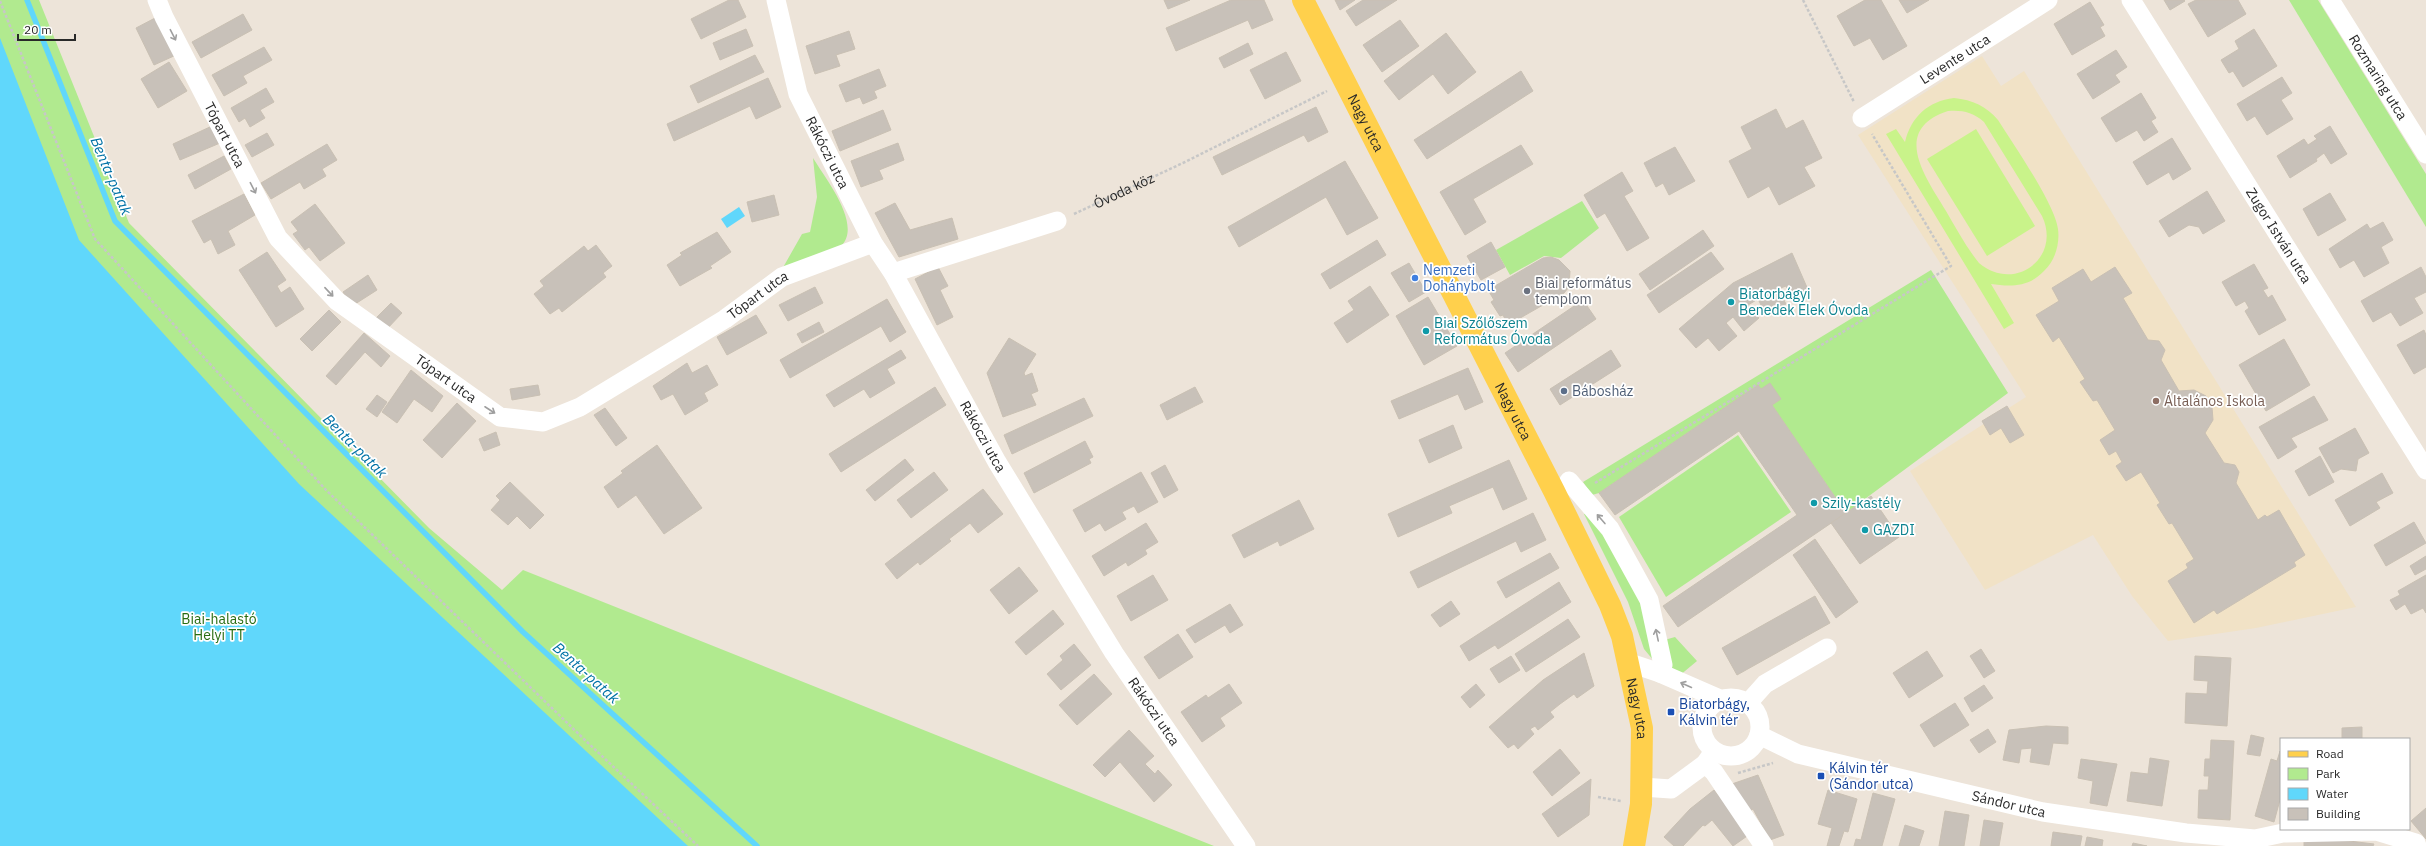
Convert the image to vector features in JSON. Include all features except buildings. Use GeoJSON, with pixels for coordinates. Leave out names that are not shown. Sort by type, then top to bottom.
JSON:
{"type":"FeatureCollection","features":[{"type":"Feature","properties":{"kind":"main road","name":"Nagy utca"},"geometry":{"type":"LineString","coordinates":[[1303,0],[1610,605],[1630,663],[1642,728],[1642,787],[1634,846]]}},
{"type":"Feature","properties":{"kind":"street","name":"Tópart utca"},"geometry":{"type":"LineString","coordinates":[[157,0],[278,238],[337,301],[500,417],[543,422],[580,407],[725,319],[782,277],[873,243]]}},
{"type":"Feature","properties":{"kind":"street","name":"Rákóczi utca"},"geometry":{"type":"LineString","coordinates":[[776,0],[798,94],[873,243],[893,273],[997,462],[1110,646],[1246,846]]}},
{"type":"Feature","properties":{"kind":"street","name":"Levente utca"},"geometry":{"type":"LineString","coordinates":[[1862,118],[2048,0]]}},
{"type":"Feature","properties":{"kind":"street","name":"Zugor István utca"},"geometry":{"type":"LineString","coordinates":[[2131,0],[2426,470]]}},
{"type":"Feature","properties":{"kind":"street","name":"Rozmaring utca"},"geometry":{"type":"LineString","coordinates":[[2330,0],[2426,154]]}},
{"type":"Feature","properties":{"kind":"street"},"geometry":{"type":"LineString","coordinates":[[893,273],[1057,221]]}},
{"type":"Feature","properties":{"kind":"street"},"geometry":{"type":"LineString","coordinates":[[1574,487],[1610,529],[1649,600],[1663,665],[1660,673]]}},
{"type":"Feature","properties":{"kind":"street"},"geometry":{"type":"LineString","coordinates":[[1748,703],[1765,684],[1827,648]]}},
{"type":"Feature","properties":{"kind":"street"},"geometry":{"type":"LineString","coordinates":[[1630,663],[1660,673],[1722,700]]}},
{"type":"Feature","properties":{"kind":"street"},"geometry":{"type":"LineString","coordinates":[[1642,787],[1671,789],[1709,758],[1723,755],[1741,755],[1756,743],[1759,735],[1759,717],[1748,703],[1731,698],[1722,700],[1708,710],[1702,727],[1703,736],[1709,758],[1714,772],[1764,846]]}},
{"type":"Feature","properties":{"kind":"street","name":"Sándor utca"},"geometry":{"type":"LineString","coordinates":[[1759,735],[1798,754],[2043,812],[2186,834],[2259,843],[2284,833],[2376,831],[2416,843],[2417,846]]}},
{"type":"Feature","properties":{"kind":"path"},"geometry":{"type":"LineString","coordinates":[[1574,487],[1951,266],[1862,118],[1803,0]]}},
{"type":"Feature","properties":{"kind":"path"},"geometry":{"type":"LineString","coordinates":[[0,1],[95,238],[326,490],[587,742],[698,846]]}},
{"type":"Feature","properties":{"kind":"path","name":"Óvoda köz"},"geometry":{"type":"LineString","coordinates":[[1057,221],[1185,162],[1344,82]]}},
{"type":"Feature","properties":{"kind":"shaded area"},"geometry":{"type":"Polygon","coordinates":[[[1982,56],[2001,86],[2024,71],[2356,607],[2256,628],[2168,641],[2132,596],[2093,535],[1985,590],[1910,471],[2026,397],[1858,135],[1982,56]]]}},
{"type":"Feature","properties":{"kind":"green space","name":"Biai-halastó Helyi TT"},"geometry":{"type":"Polygon","coordinates":[[[0,0],[39,0],[129,223],[429,528],[502,590],[523,570],[1214,846],[0,846],[0,0]]]}},
{"type":"Feature","properties":{"kind":"green space"},"geometry":{"type":"Polygon","coordinates":[[[2289,0],[2318,0],[2426,174],[2426,227],[2289,0]]]}},
{"type":"Feature","properties":{"kind":"green space"},"geometry":{"type":"Polygon","coordinates":[[[1954,98],[1979,104],[1998,120],[2042,190],[2055,218],[2058,229],[2058,240],[2054,257],[2048,267],[2038,276],[2019,285],[1991,284],[2014,323],[2004,329],[1886,134],[1896,129],[1905,142],[1916,118],[1929,107],[1954,98]],[[1948,111],[1930,119],[1920,130],[1917,142],[1918,156],[1923,170],[1961,237],[1979,263],[1993,271],[2006,274],[2020,272],[2031,266],[2040,257],[2046,245],[2046,231],[2042,216],[1984,122],[1963,111],[1948,111]]]}},
{"type":"Feature","properties":{"kind":"green space"},"geometry":{"type":"Polygon","coordinates":[[[1976,129],[2035,226],[1987,256],[1927,159],[1976,129]]]}},
{"type":"Feature","properties":{"kind":"green space"},"geometry":{"type":"Polygon","coordinates":[[[813,158],[840,202],[848,226],[847,237],[841,246],[836,249],[781,271],[802,234],[810,232],[817,197],[813,158]]]}},
{"type":"Feature","properties":{"kind":"green space"},"geometry":{"type":"Polygon","coordinates":[[[1582,201],[1599,228],[1561,258],[1544,256],[1510,275],[1496,250],[1582,201]]]}},
{"type":"Feature","properties":{"kind":"green space"},"geometry":{"type":"Polygon","coordinates":[[[1931,270],[2008,393],[1846,513],[1758,385],[1599,493],[1592,495],[1583,482],[1931,270]]]}},
{"type":"Feature","properties":{"kind":"green space"},"geometry":{"type":"Polygon","coordinates":[[[1738,435],[1791,512],[1666,597],[1619,517],[1738,435]]]}},
{"type":"Feature","properties":{"kind":"green space"},"geometry":{"type":"Polygon","coordinates":[[[1590,512],[1596,515],[1661,641],[1675,637],[1697,661],[1679,676],[1659,667],[1644,649],[1628,602],[1584,514],[1590,512]]]}},
{"type":"Feature","properties":{"kind":"water","name":"Biai-halastó Helyi TT"},"geometry":{"type":"Polygon","coordinates":[[[0,38],[79,240],[299,484],[688,846],[0,846],[0,38]]]}},
{"type":"Feature","properties":{"kind":"water"},"geometry":{"type":"Polygon","coordinates":[[[739,207],[745,216],[727,228],[721,219],[739,207]]]}},
{"type":"Feature","properties":{"kind":"waterway","name":"Benta-patak"},"geometry":{"type":"LineString","coordinates":[[27,0],[115,221],[523,632],[757,846]]}},
{"type":"Feature","properties":{"kind":"place","name":"Nemzeti Dohánybolt"},"geometry":{"type":"Point","coordinates":[1415,278]}},
{"type":"Feature","properties":{"kind":"place","name":"Biai református templom"},"geometry":{"type":"Point","coordinates":[1527,291]}},
{"type":"Feature","properties":{"kind":"place","name":"Biatorbágyi Benedek Elek Óvoda"},"geometry":{"type":"Point","coordinates":[1731,302]}},
{"type":"Feature","properties":{"kind":"place","name":"Biai Szőlőszem Református Óvoda"},"geometry":{"type":"Point","coordinates":[1426,331]}},
{"type":"Feature","properties":{"kind":"place","name":"Bábosház"},"geometry":{"type":"Point","coordinates":[1564,391]}},
{"type":"Feature","properties":{"kind":"place","name":"Általános Iskola"},"geometry":{"type":"Point","coordinates":[2156,401]}},
{"type":"Feature","properties":{"kind":"place","name":"Szily-kastély"},"geometry":{"type":"Point","coordinates":[1814,503]}},
{"type":"Feature","properties":{"kind":"place","name":"GAZDI"},"geometry":{"type":"Point","coordinates":[1865,530]}},
{"type":"Feature","properties":{"kind":"place","name":"Biatorbágy, Kálvin tér"},"geometry":{"type":"Point","coordinates":[1671,712]}},
{"type":"Feature","properties":{"kind":"place","name":"Kálvin tér (Sándor utca)"},"geometry":{"type":"Point","coordinates":[1821,776]}}]}
